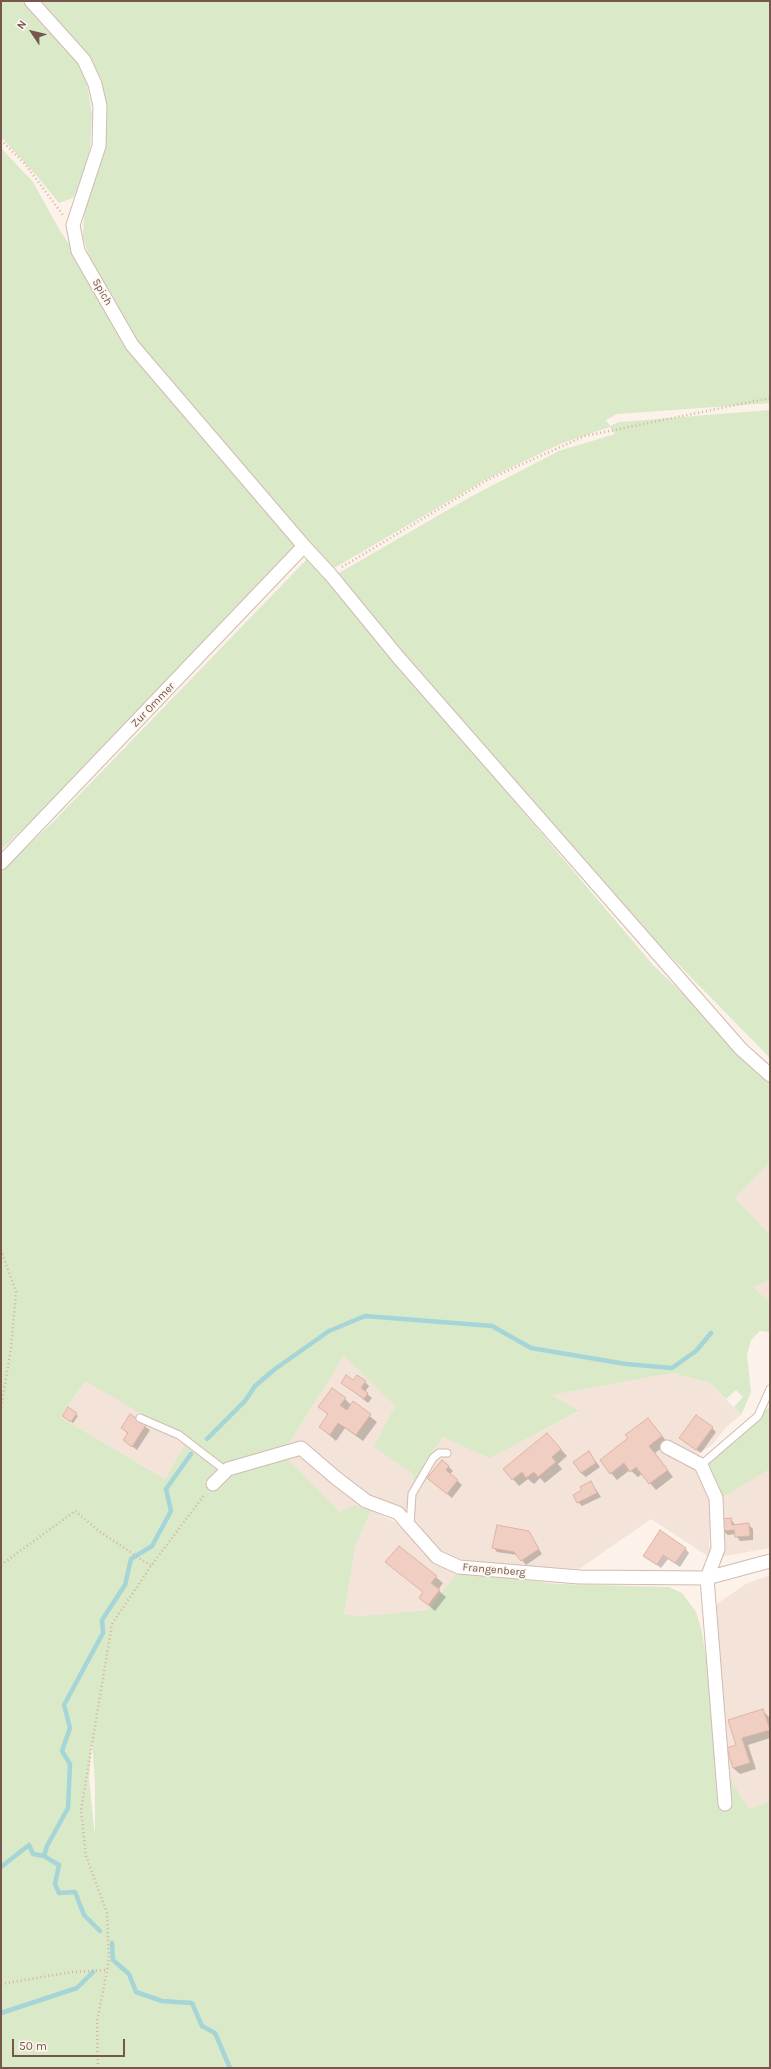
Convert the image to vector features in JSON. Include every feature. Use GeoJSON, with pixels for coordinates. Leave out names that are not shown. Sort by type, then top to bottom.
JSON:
{"type":"FeatureCollection","features":[{"type":"Feature","properties":{"kind":"street","name":"Spich"},"geometry":{"type":"LineString","coordinates":[[30,1],[84,60],[95,84],[100,106],[99,146],[73,225],[78,251],[132,345],[304,546],[330,574],[398,656],[741,1049],[770,1075]]}},
{"type":"Feature","properties":{"kind":"street","name":"Zur Ommer"},"geometry":{"type":"LineString","coordinates":[[1,863],[304,546]]}},
{"type":"Feature","properties":{"kind":"street"},"geometry":{"type":"LineString","coordinates":[[667,1447],[701,1465],[716,1498],[718,1549],[707,1578],[726,1804]]}},
{"type":"Feature","properties":{"kind":"street","name":"Frangenberg"},"geometry":{"type":"LineString","coordinates":[[213,1484],[226,1471],[301,1448],[366,1501],[398,1512],[437,1557],[459,1567],[579,1577],[707,1578],[770,1560]]}},
{"type":"Feature","properties":{"kind":"lane"},"geometry":{"type":"LineString","coordinates":[[701,1465],[758,1416],[770,1389]]}},
{"type":"Feature","properties":{"kind":"lane"},"geometry":{"type":"LineString","coordinates":[[140,1418],[179,1435],[226,1471]]}},
{"type":"Feature","properties":{"kind":"lane"},"geometry":{"type":"LineString","coordinates":[[410,1526],[412,1494],[433,1458],[439,1453],[447,1453]]}},
{"type":"Feature","properties":{"kind":"path"},"geometry":{"type":"LineString","coordinates":[[1,140],[25,164],[59,211],[73,225]]}},
{"type":"Feature","properties":{"kind":"path"},"geometry":{"type":"LineString","coordinates":[[330,574],[489,480],[585,436],[770,398]]}},
{"type":"Feature","properties":{"kind":"path"},"geometry":{"type":"LineString","coordinates":[[1,1250],[16,1292],[11,1348],[1,1409]]}},
{"type":"Feature","properties":{"kind":"path"},"geometry":{"type":"LineString","coordinates":[[98,2068],[97,2021],[109,1960],[107,1914],[86,1856],[81,1810],[112,1624],[151,1566],[213,1484]]}},
{"type":"Feature","properties":{"kind":"path"},"geometry":{"type":"LineString","coordinates":[[1,1565],[75,1511],[99,1531],[151,1566]]}},
{"type":"Feature","properties":{"kind":"path"},"geometry":{"type":"LineString","coordinates":[[1,1984],[72,1972],[107,1970]]}},
{"type":"Feature","properties":{"kind":"shaded area"},"geometry":{"type":"Polygon","coordinates":[[[770,1162],[770,1235],[735,1198],[770,1162]]]}},
{"type":"Feature","properties":{"kind":"shaded area"},"geometry":{"type":"Polygon","coordinates":[[[770,1280],[770,1302],[753,1287],[770,1280]]]}},
{"type":"Feature","properties":{"kind":"shaded area"},"geometry":{"type":"Polygon","coordinates":[[[344,1356],[395,1406],[375,1447],[412,1473],[416,1485],[425,1461],[443,1437],[491,1457],[578,1412],[550,1395],[673,1373],[710,1383],[741,1415],[726,1427],[712,1445],[699,1453],[703,1461],[711,1501],[709,1545],[714,1560],[651,1519],[579,1569],[461,1562],[446,1559],[406,1512],[373,1511],[394,1522],[458,1572],[428,1610],[362,1616],[344,1614],[356,1544],[371,1511],[355,1505],[340,1512],[286,1458],[286,1448],[344,1356]]]}},
{"type":"Feature","properties":{"kind":"shaded area"},"geometry":{"type":"Polygon","coordinates":[[[87,1380],[187,1441],[165,1479],[60,1417],[87,1380]]]}},
{"type":"Feature","properties":{"kind":"shaded area"},"geometry":{"type":"Polygon","coordinates":[[[770,1469],[770,1548],[724,1556],[720,1543],[720,1499],[770,1469]]]}},
{"type":"Feature","properties":{"kind":"shaded area"},"geometry":{"type":"Polygon","coordinates":[[[770,1575],[770,1801],[749,1809],[727,1773],[712,1623],[718,1603],[746,1584],[770,1575]]]}},
{"type":"Feature","properties":{"kind":"green space"},"geometry":{"type":"Polygon","coordinates":[[[1,1],[29,1],[73,55],[86,77],[92,114],[90,149],[78,189],[73,198],[59,203],[37,176],[1,137],[1,1]]]}},
{"type":"Feature","properties":{"kind":"green space"},"geometry":{"type":"Polygon","coordinates":[[[39,1],[770,1],[770,403],[617,414],[606,420],[610,426],[619,422],[770,410],[770,1058],[627,912],[332,577],[472,496],[559,451],[615,434],[610,427],[560,444],[487,479],[329,571],[130,333],[95,273],[83,238],[84,215],[103,147],[105,106],[100,78],[72,36],[39,1]]]}},
{"type":"Feature","properties":{"kind":"green space"},"geometry":{"type":"Polygon","coordinates":[[[1,148],[33,182],[59,229],[92,279],[121,330],[300,548],[41,812],[1,850],[1,148]]]}},
{"type":"Feature","properties":{"kind":"green space"},"geometry":{"type":"Polygon","coordinates":[[[308,558],[653,965],[770,1077],[770,1162],[735,1198],[770,1235],[770,1280],[753,1287],[769,1301],[769,1332],[760,1331],[751,1340],[747,1354],[751,1392],[741,1415],[734,1407],[743,1397],[736,1390],[726,1399],[710,1383],[673,1373],[551,1395],[579,1411],[490,1458],[443,1437],[425,1461],[416,1486],[412,1473],[374,1447],[395,1406],[344,1356],[286,1448],[284,1456],[340,1512],[355,1505],[371,1511],[356,1544],[344,1614],[362,1616],[428,1610],[458,1572],[558,1584],[669,1587],[682,1593],[696,1612],[701,1628],[727,1773],[749,1809],[770,1801],[770,2068],[1,2068],[1,871],[53,822],[308,558]],[[86,1381],[60,1417],[165,1479],[187,1441],[86,1381]],[[92,1741],[89,1779],[95,1837],[95,1783],[92,1741]]]}},
{"type":"Feature","properties":{"kind":"green space"},"geometry":{"type":"Polygon","coordinates":[[[770,1407],[770,1469],[720,1499],[703,1461],[731,1445],[747,1421],[770,1407]]]}},
{"type":"Feature","properties":{"kind":"building"},"geometry":{"type":"Polygon","coordinates":[[[346,1375],[353,1380],[357,1375],[366,1381],[361,1388],[368,1393],[364,1399],[341,1383],[346,1375]]]}},
{"type":"Feature","properties":{"kind":"building"},"geometry":{"type":"Polygon","coordinates":[[[332,1388],[346,1398],[340,1405],[347,1410],[353,1401],[371,1414],[356,1435],[338,1423],[330,1435],[319,1427],[328,1414],[318,1407],[332,1388]]]}},
{"type":"Feature","properties":{"kind":"building"},"geometry":{"type":"Polygon","coordinates":[[[68,1407],[77,1413],[71,1422],[62,1416],[68,1407]]]}},
{"type":"Feature","properties":{"kind":"building"},"geometry":{"type":"Polygon","coordinates":[[[130,1414],[146,1425],[132,1447],[123,1440],[128,1433],[121,1428],[130,1414]]]}},
{"type":"Feature","properties":{"kind":"building"},"geometry":{"type":"Polygon","coordinates":[[[696,1415],[713,1427],[696,1450],[679,1438],[696,1415]]]}},
{"type":"Feature","properties":{"kind":"building"},"geometry":{"type":"Polygon","coordinates":[[[648,1418],[662,1436],[649,1446],[668,1470],[649,1484],[636,1467],[630,1472],[624,1463],[610,1474],[600,1460],[628,1438],[625,1435],[648,1418]]]}},
{"type":"Feature","properties":{"kind":"building"},"geometry":{"type":"Polygon","coordinates":[[[547,1433],[561,1449],[552,1457],[556,1462],[538,1477],[534,1472],[526,1478],[522,1472],[512,1480],[503,1469],[547,1433]]]}},
{"type":"Feature","properties":{"kind":"building"},"geometry":{"type":"Polygon","coordinates":[[[589,1451],[596,1463],[581,1473],[573,1462],[589,1451]]]}},
{"type":"Feature","properties":{"kind":"building"},"geometry":{"type":"Polygon","coordinates":[[[442,1460],[449,1466],[446,1470],[458,1480],[447,1494],[427,1478],[442,1460]]]}},
{"type":"Feature","properties":{"kind":"building"},"geometry":{"type":"Polygon","coordinates":[[[591,1481],[597,1493],[577,1503],[573,1495],[582,1490],[580,1487],[591,1481]]]}},
{"type":"Feature","properties":{"kind":"building"},"geometry":{"type":"Polygon","coordinates":[[[731,1518],[732,1525],[749,1523],[750,1536],[735,1537],[734,1530],[722,1531],[721,1519],[731,1518]]]}},
{"type":"Feature","properties":{"kind":"building"},"geometry":{"type":"Polygon","coordinates":[[[497,1525],[529,1531],[539,1549],[521,1561],[514,1552],[492,1548],[497,1525]]]}},
{"type":"Feature","properties":{"kind":"building"},"geometry":{"type":"Polygon","coordinates":[[[660,1530],[686,1548],[675,1563],[663,1555],[657,1565],[643,1556],[660,1530]]]}},
{"type":"Feature","properties":{"kind":"building"},"geometry":{"type":"Polygon","coordinates":[[[399,1546],[437,1576],[431,1583],[440,1590],[428,1605],[419,1598],[423,1592],[385,1562],[399,1546]]]}},
{"type":"Feature","properties":{"kind":"building"},"geometry":{"type":"Polygon","coordinates":[[[763,1709],[770,1730],[742,1738],[750,1763],[733,1768],[727,1748],[736,1745],[728,1720],[763,1709]]]}},
{"type":"Feature","properties":{"kind":"waterway"},"geometry":{"type":"LineString","coordinates":[[207,1439],[245,1401],[255,1386],[275,1369],[329,1331],[365,1316],[492,1326],[531,1348],[626,1364],[672,1368],[696,1351],[711,1333]]}},
{"type":"Feature","properties":{"kind":"waterway"},"geometry":{"type":"LineString","coordinates":[[44,1856],[47,1846],[68,1808],[70,1764],[62,1751],[70,1728],[64,1705],[103,1633],[102,1620],[125,1585],[131,1559],[152,1546],[171,1511],[166,1489],[191,1454]]}},
{"type":"Feature","properties":{"kind":"waterway"},"geometry":{"type":"LineString","coordinates":[[1,1867],[29,1845],[33,1854],[44,1856],[59,1865],[55,1884],[59,1893],[75,1892],[84,1915],[100,1931]]}},
{"type":"Feature","properties":{"kind":"waterway"},"geometry":{"type":"LineString","coordinates":[[112,1943],[113,1960],[129,1974],[136,1992],[162,2001],[192,2003],[202,2026],[215,2033],[230,2068]]}},
{"type":"Feature","properties":{"kind":"waterway"},"geometry":{"type":"LineString","coordinates":[[1,2013],[77,1988],[93,1972]]}}]}
